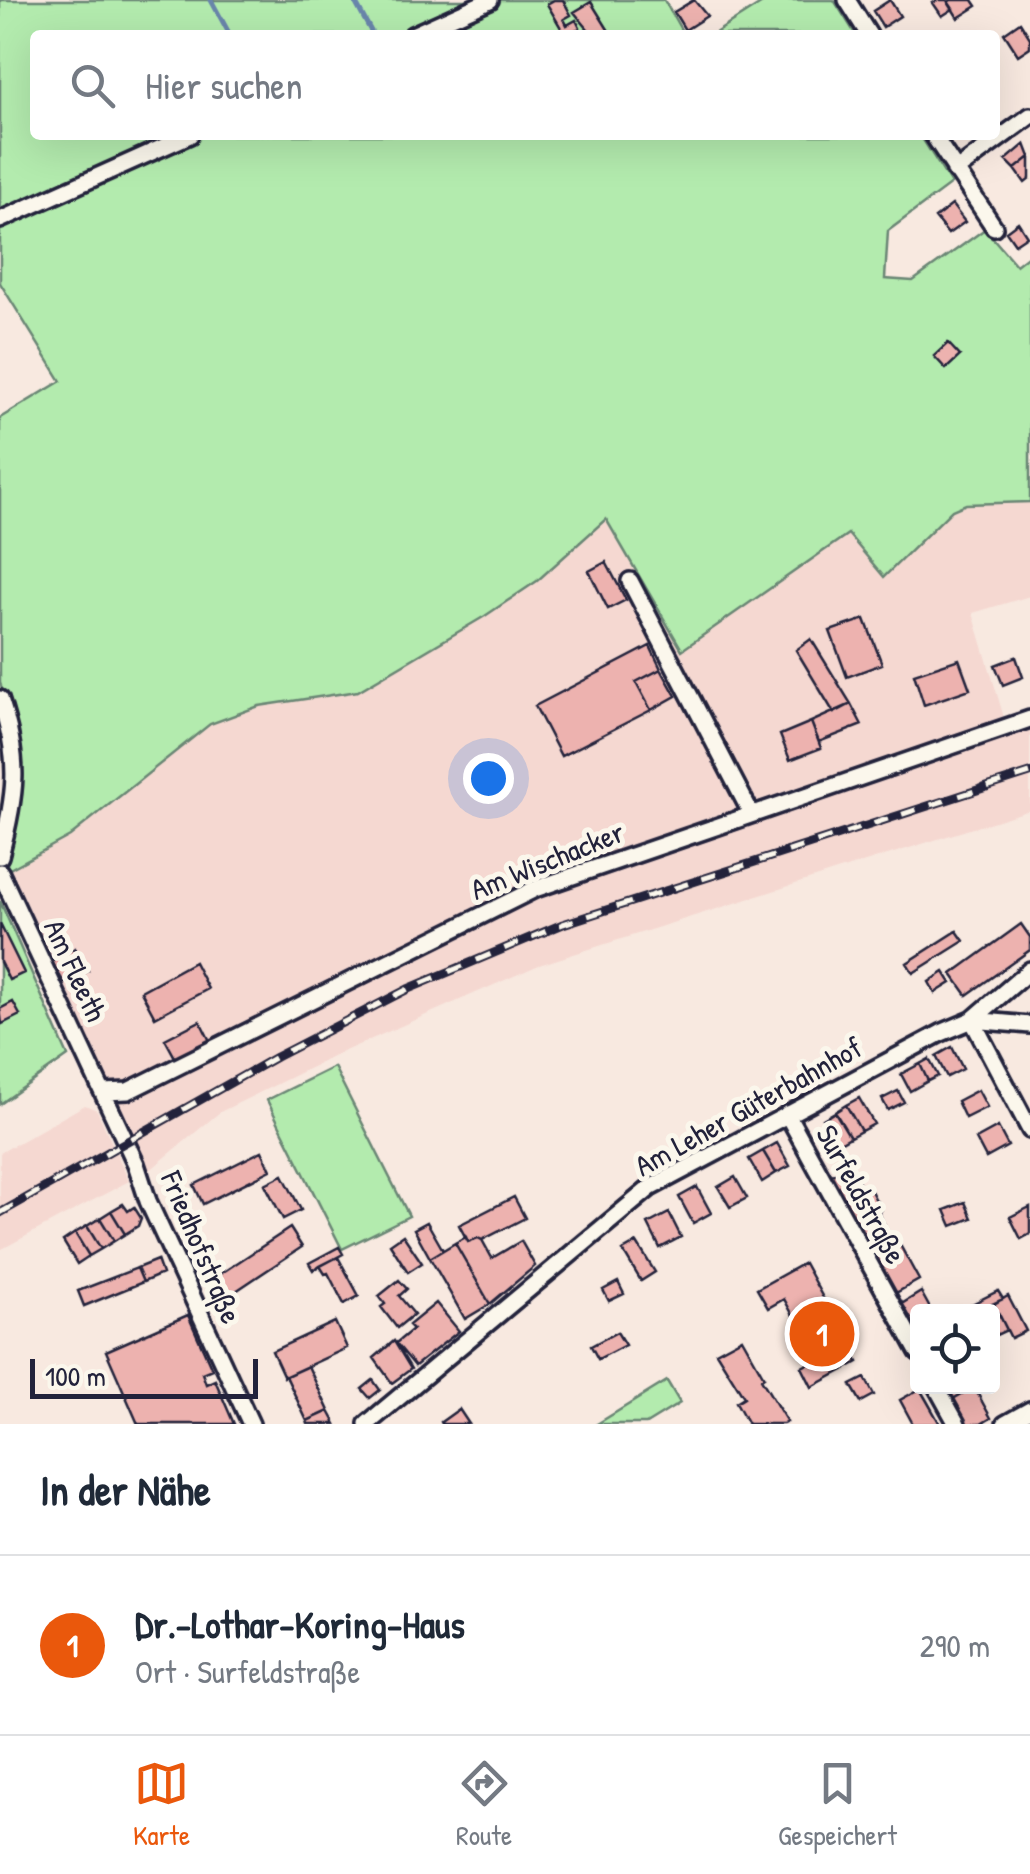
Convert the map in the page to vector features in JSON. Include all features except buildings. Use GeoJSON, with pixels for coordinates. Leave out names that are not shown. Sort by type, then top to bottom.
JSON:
{"type":"FeatureCollection","features":[{"type":"Feature","properties":{"kind":"street"},"geometry":{"type":"LineString","coordinates":[[423,30],[490,0]]}},
{"type":"Feature","properties":{"kind":"street"},"geometry":{"type":"LineString","coordinates":[[847,0],[866,30]]}},
{"type":"Feature","properties":{"kind":"street"},"geometry":{"type":"LineString","coordinates":[[1000,138],[1030,116]]}},
{"type":"Feature","properties":{"kind":"street"},"geometry":{"type":"LineString","coordinates":[[0,220],[179,140]]}},
{"type":"Feature","properties":{"kind":"street"},"geometry":{"type":"LineString","coordinates":[[935,140],[994,226]]}},
{"type":"Feature","properties":{"kind":"street"},"geometry":{"type":"LineString","coordinates":[[955,171],[997,140]]}},
{"type":"Feature","properties":{"kind":"street"},"geometry":{"type":"LineString","coordinates":[[630,581],[750,813]]}},
{"type":"Feature","properties":{"kind":"street"},"geometry":{"type":"LineString","coordinates":[[0,699],[10,728],[16,775],[0,856]]}},
{"type":"Feature","properties":{"kind":"street","name":"Am Wischacker"},"geometry":{"type":"LineString","coordinates":[[103,1092],[128,1091],[534,889],[1030,720]]}},
{"type":"Feature","properties":{"kind":"street","name":"Am Fleeth"},"geometry":{"type":"LineString","coordinates":[[0,872],[103,1092]]}},
{"type":"Feature","properties":{"kind":"street","name":"Am Leher Güterbahnhof"},"geometry":{"type":"LineString","coordinates":[[366,1424],[650,1188],[941,1032],[972,1020],[1030,970]]}},
{"type":"Feature","properties":{"kind":"street"},"geometry":{"type":"LineString","coordinates":[[972,1020],[1030,1025]]}},
{"type":"Feature","properties":{"kind":"street"},"geometry":{"type":"LineString","coordinates":[[972,1020],[1030,1130]]}},
{"type":"Feature","properties":{"kind":"street","name":"Friedhofstraße"},"geometry":{"type":"LineString","coordinates":[[103,1092],[143,1181],[148,1201],[251,1424]]}},
{"type":"Feature","properties":{"kind":"street","name":"Surfeldstraße"},"geometry":{"type":"LineString","coordinates":[[787,1114],[910,1337]]}},
{"type":"Feature","properties":{"kind":"street"},"geometry":{"type":"LineString","coordinates":[[940,1394],[957,1424]]}},
{"type":"Feature","properties":{"kind":"street"},"geometry":{"type":"LineString","coordinates":[[1005,1424],[1030,1410]]}},
{"type":"Feature","properties":{"kind":"shaded area"},"geometry":{"type":"Polygon","coordinates":[[[1030,502],[1030,596],[973,613],[1008,731],[1030,725],[1030,810],[539,965],[340,1053],[220,1112],[149,1171],[6,871],[70,836],[210,724],[259,706],[358,691],[537,581],[606,519],[682,650],[849,534],[884,577],[952,510],[966,504],[1030,502]]]}},
{"type":"Feature","properties":{"kind":"shaded area"},"geometry":{"type":"Polygon","coordinates":[[[85,1105],[97,1110],[129,1181],[0,1250],[0,1153],[85,1105]]]}},
{"type":"Feature","properties":{"kind":"green space"},"geometry":{"type":"Polygon","coordinates":[[[0,0],[664,0],[681,30],[30,30],[30,140],[923,140],[951,184],[888,231],[885,279],[913,281],[985,229],[1016,265],[1030,254],[1030,502],[966,504],[952,510],[884,577],[848,534],[682,650],[606,519],[537,581],[358,691],[259,706],[210,724],[70,836],[6,871],[22,774],[15,728],[0,683],[0,418],[61,381],[0,283],[0,0]]]}},
{"type":"Feature","properties":{"kind":"green space"},"geometry":{"type":"Polygon","coordinates":[[[767,0],[834,0],[853,30],[720,30],[767,0]]]}},
{"type":"Feature","properties":{"kind":"green space"},"geometry":{"type":"Polygon","coordinates":[[[0,901],[68,1056],[0,1104],[0,901]]]}},
{"type":"Feature","properties":{"kind":"green space"},"geometry":{"type":"Polygon","coordinates":[[[334,1067],[409,1216],[342,1249],[267,1100],[334,1067]]]}},
{"type":"Feature","properties":{"kind":"green space"},"geometry":{"type":"Polygon","coordinates":[[[667,1381],[680,1403],[646,1424],[597,1424],[667,1381]]]}},
{"type":"Feature","properties":{"kind":"waterway"},"geometry":{"type":"LineString","coordinates":[[211,0],[227,30]]}},
{"type":"Feature","properties":{"kind":"waterway"},"geometry":{"type":"LineString","coordinates":[[354,0],[370,30]]}},
{"type":"Feature","properties":{"kind":"railway"},"geometry":{"type":"LineString","coordinates":[[0,1213],[276,1057],[408,989],[563,924],[1030,773]]}},
{"type":"Feature","properties":{"kind":"place","name":"Dr.-Lothar-Koring-Haus"},"geometry":{"type":"Point","coordinates":[822,1334]}}]}
